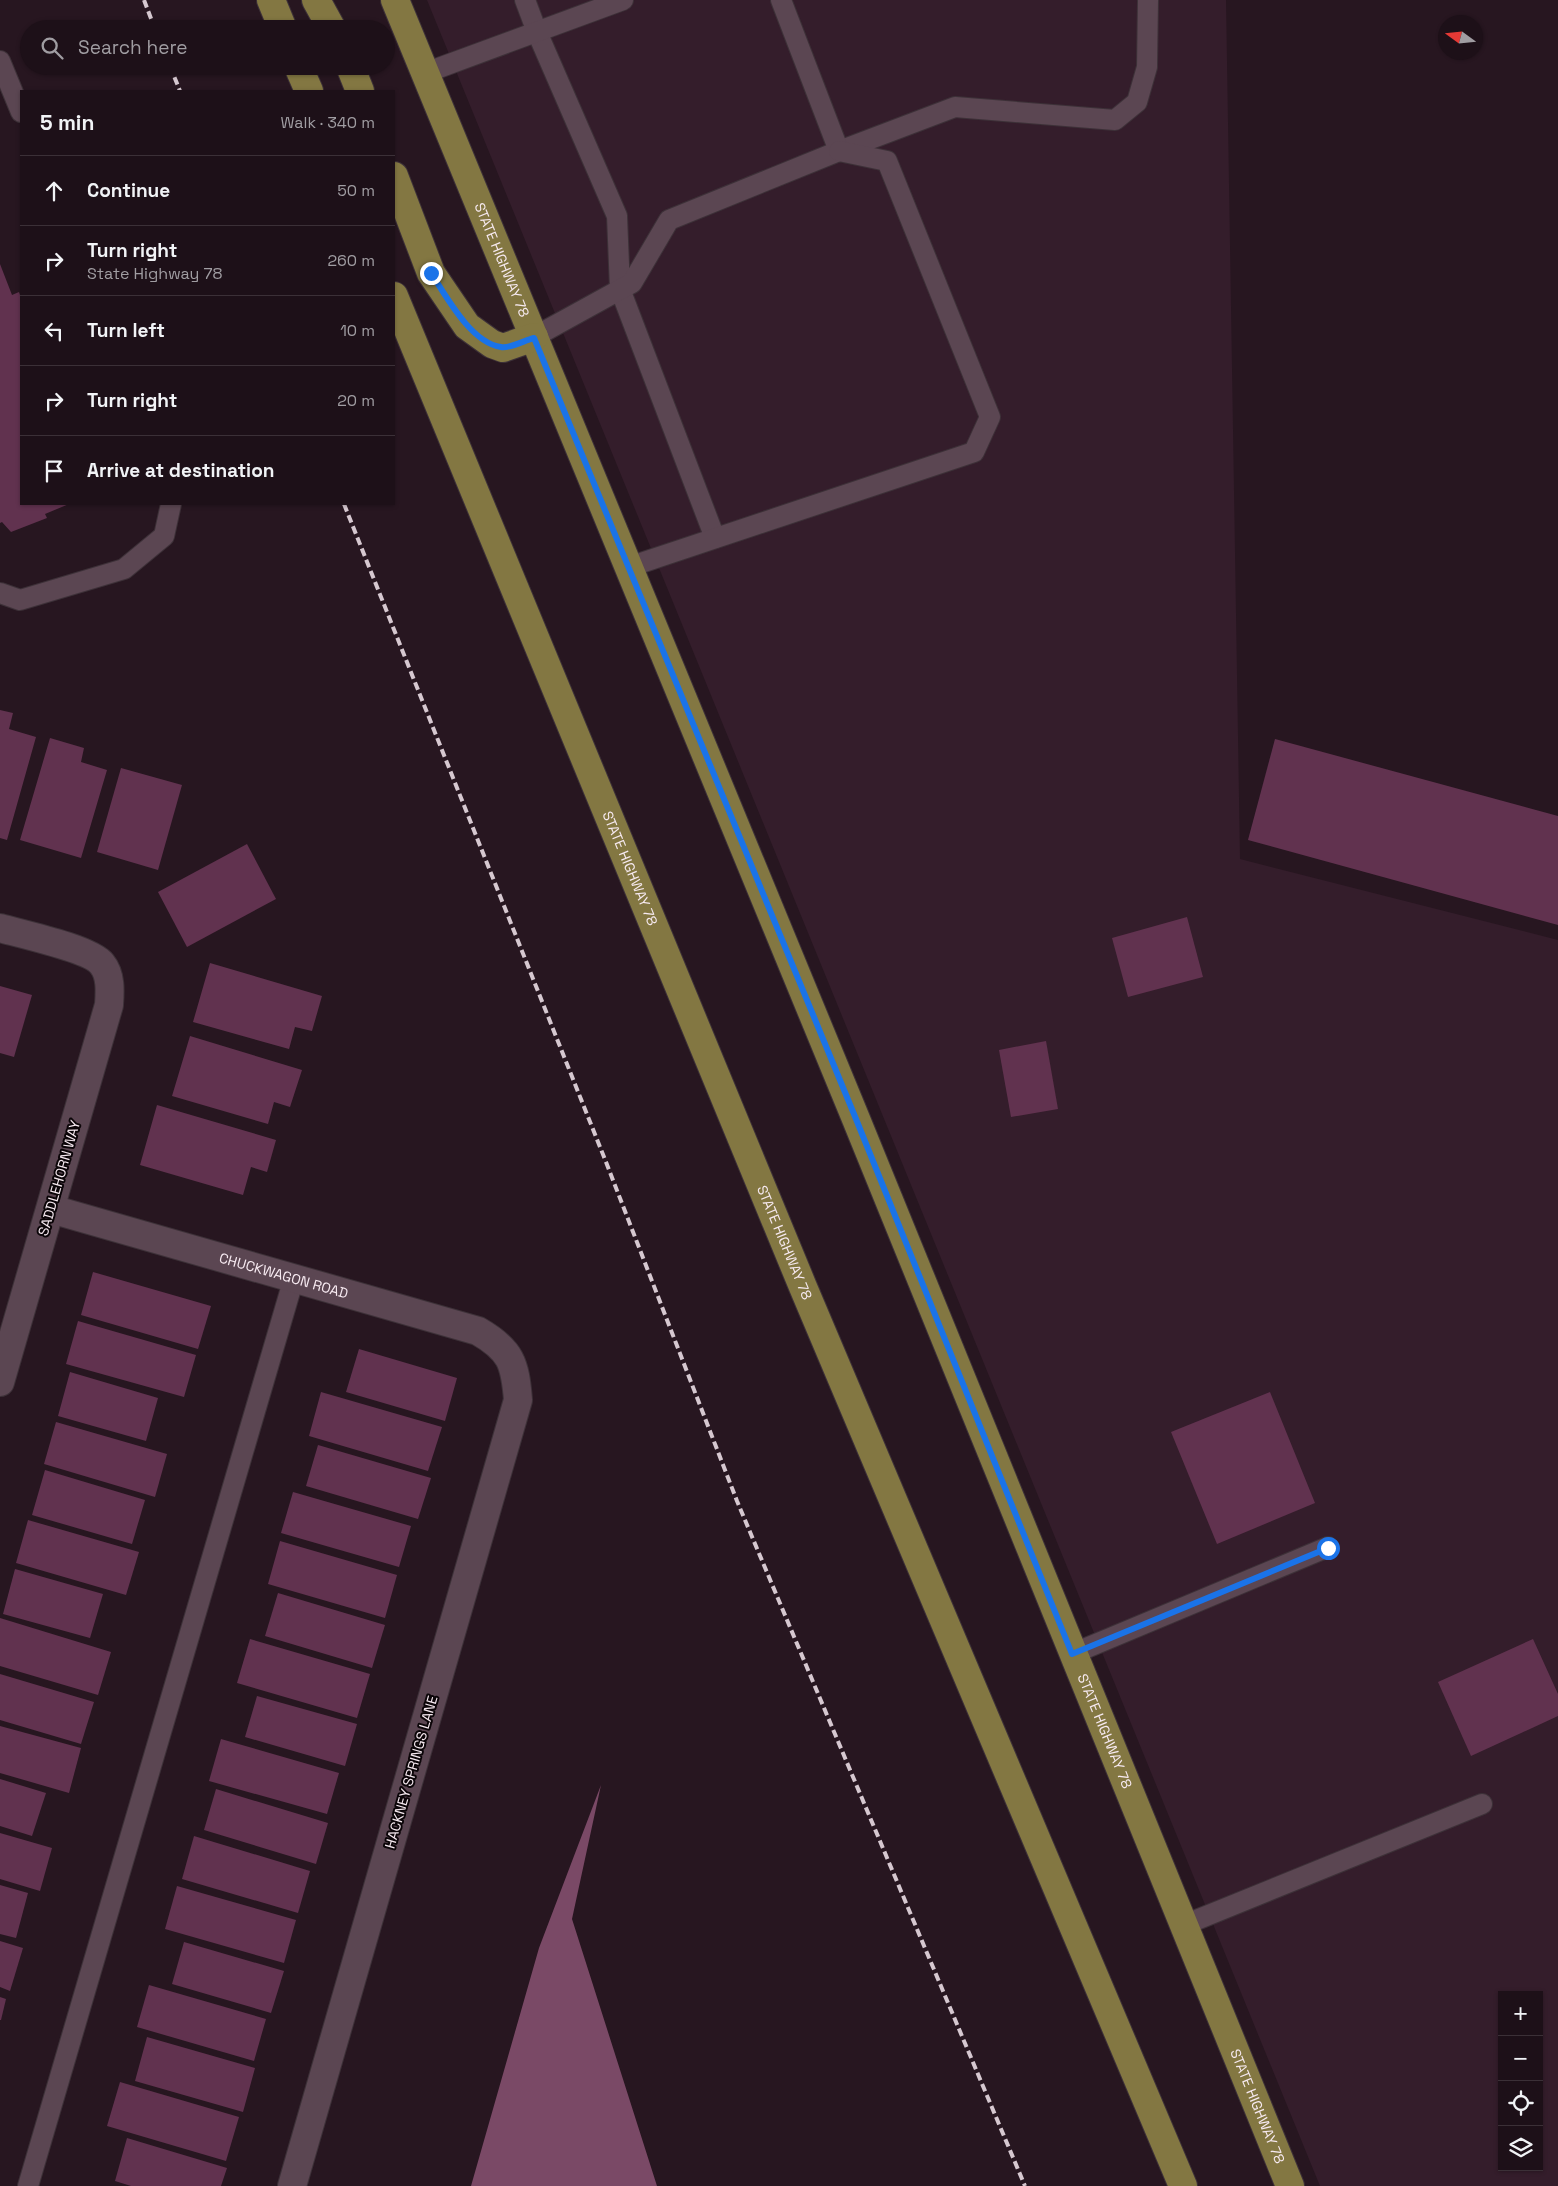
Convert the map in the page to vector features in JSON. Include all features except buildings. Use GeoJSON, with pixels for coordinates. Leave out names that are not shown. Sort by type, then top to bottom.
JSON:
{"type":"FeatureCollection","features":[{"type":"Feature","properties":{"kind":"main road"},"geometry":{"type":"LineString","coordinates":[[271,0],[279,20]]}},
{"type":"Feature","properties":{"kind":"main road"},"geometry":{"type":"LineString","coordinates":[[316,0],[327,20]]}},
{"type":"Feature","properties":{"kind":"main road","name":"STATE HIGHWAY 78"},"geometry":{"type":"LineString","coordinates":[[395,0],[856,1119],[1290,2186]]}},
{"type":"Feature","properties":{"kind":"main road"},"geometry":{"type":"LineString","coordinates":[[302,75],[309,90]]}},
{"type":"Feature","properties":{"kind":"main road"},"geometry":{"type":"LineString","coordinates":[[354,75],[360,90]]}},
{"type":"Feature","properties":{"kind":"main road"},"geometry":{"type":"LineString","coordinates":[[395,179],[431,273],[467,326],[492,344],[503,348],[534,338]]}},
{"type":"Feature","properties":{"kind":"main road","name":"STATE HIGHWAY 78"},"geometry":{"type":"LineString","coordinates":[[395,298],[803,1287],[1123,2040],[1183,2186]]}},
{"type":"Feature","properties":{"kind":"street","name":"SADDLEHORN WAY"},"geometry":{"type":"LineString","coordinates":[[0,928],[88,954],[102,963],[107,972],[110,986],[110,1005],[0,1382]]}},
{"type":"Feature","properties":{"kind":"street","name":"CHUCKWAGON ROAD"},"geometry":{"type":"LineString","coordinates":[[50,1208],[478,1330],[496,1341],[509,1357]]}},
{"type":"Feature","properties":{"kind":"street","name":"HACKNEY SPRINGS LANE"},"geometry":{"type":"LineString","coordinates":[[292,2186],[518,1400],[516,1376],[509,1357]]}},
{"type":"Feature","properties":{"kind":"lane"},"geometry":{"type":"LineString","coordinates":[[525,0],[617,216],[620,289],[715,538]]}},
{"type":"Feature","properties":{"kind":"lane"},"geometry":{"type":"LineString","coordinates":[[425,73],[623,0]]}},
{"type":"Feature","properties":{"kind":"lane"},"geometry":{"type":"LineString","coordinates":[[781,0],[839,151]]}},
{"type":"Feature","properties":{"kind":"lane"},"geometry":{"type":"LineString","coordinates":[[534,338],[632,283],[670,220],[839,151],[955,107],[1115,120],[1137,102],[1147,66],[1148,0]]}},
{"type":"Feature","properties":{"kind":"lane"},"geometry":{"type":"LineString","coordinates":[[0,60],[20,110]]}},
{"type":"Feature","properties":{"kind":"lane"},"geometry":{"type":"LineString","coordinates":[[628,567],[974,452],[990,418],[887,160],[839,151]]}},
{"type":"Feature","properties":{"kind":"lane"},"geometry":{"type":"LineString","coordinates":[[0,593],[20,600],[124,569],[164,536],[172,505]]}},
{"type":"Feature","properties":{"kind":"lane"},"geometry":{"type":"LineString","coordinates":[[28,2186],[294,1278]]}},
{"type":"Feature","properties":{"kind":"lane"},"geometry":{"type":"LineString","coordinates":[[1072,1654],[1328,1548]]}},
{"type":"Feature","properties":{"kind":"lane"},"geometry":{"type":"LineString","coordinates":[[1184,1925],[1482,1804]]}},
{"type":"Feature","properties":{"kind":"shaded area"},"geometry":{"type":"Polygon","coordinates":[[[427,0],[1226,0],[1240,859],[1558,940],[1558,2186],[1320,2186],[427,0]]]}},
{"type":"Feature","properties":{"kind":"shaded area"},"geometry":{"type":"Polygon","coordinates":[[[601,1785],[572,1919],[657,2186],[471,2186],[539,1948],[601,1785]]]}},
{"type":"Feature","properties":{"kind":"railway"},"geometry":{"type":"LineString","coordinates":[[144,0],[152,20]]}},
{"type":"Feature","properties":{"kind":"railway"},"geometry":{"type":"LineString","coordinates":[[174,75],[180,90]]}},
{"type":"Feature","properties":{"kind":"railway"},"geometry":{"type":"LineString","coordinates":[[344,505],[606,1162],[737,1501],[1025,2186]]}},
{"type":"Feature","properties":{"kind":"route"},"geometry":{"type":"LineString","coordinates":[[431,273],[460,318],[467,326],[492,344],[503,348],[534,338],[856,1119],[1072,1654],[1328,1548]]}}]}
